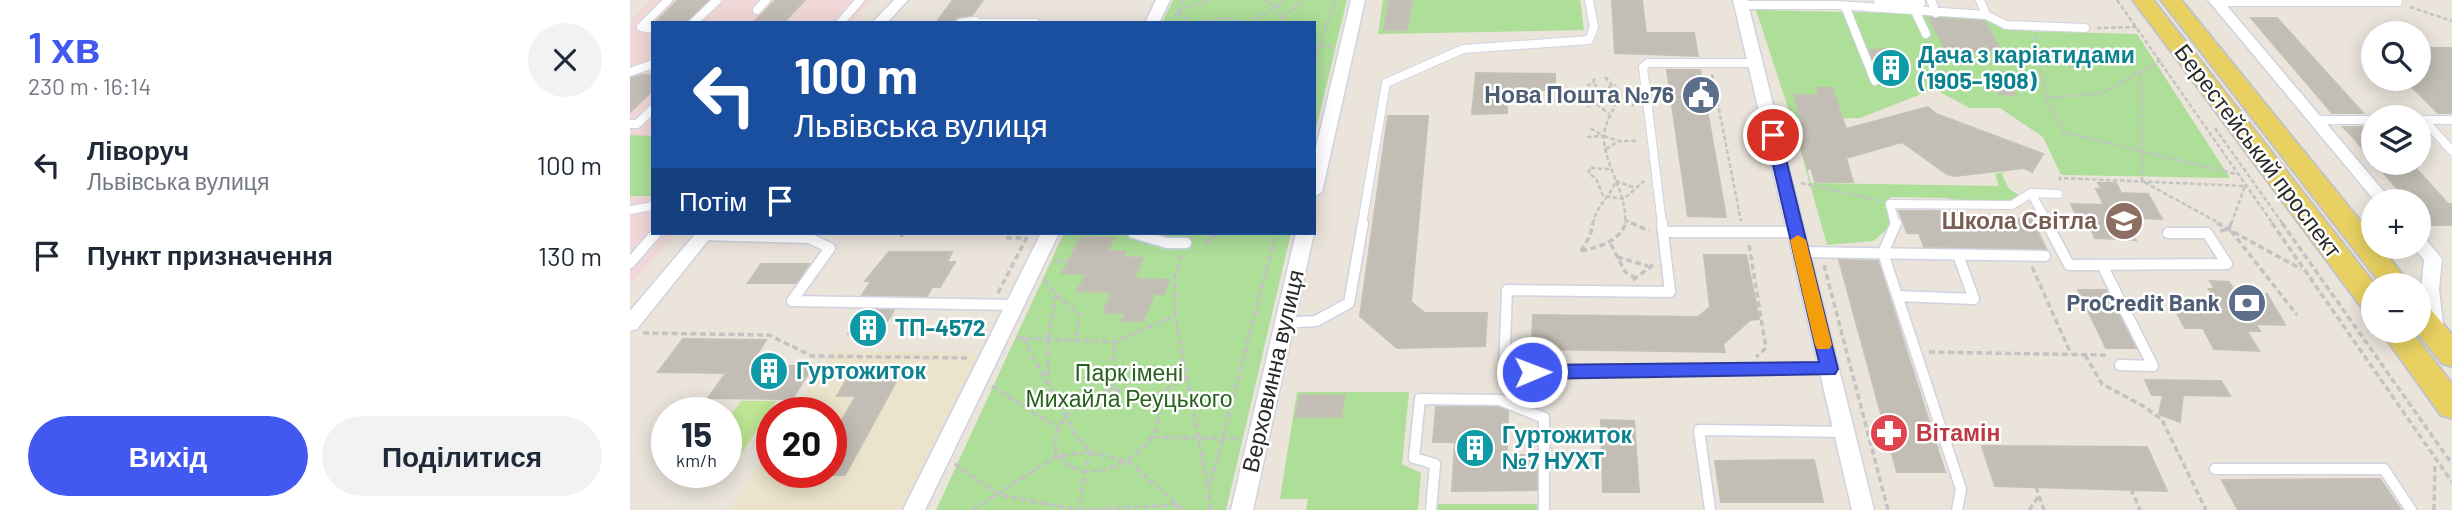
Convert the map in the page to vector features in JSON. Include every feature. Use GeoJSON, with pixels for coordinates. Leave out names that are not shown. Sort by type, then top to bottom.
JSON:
{"type":"FeatureCollection","features":[{"type":"Feature","properties":{"kind":"main road","name":"Берестейський проспект"},"geometry":{"type":"LineString","coordinates":[[2143,0],[2361,286]]}},
{"type":"Feature","properties":{"kind":"main road","name":"Берестейський проспект"},"geometry":{"type":"LineString","coordinates":[[2171,0],[2387,273]]}},
{"type":"Feature","properties":{"kind":"main road"},"geometry":{"type":"LineString","coordinates":[[2404,343],[2452,406]]}},
{"type":"Feature","properties":{"kind":"street"},"geometry":{"type":"LineString","coordinates":[[881,21],[901,0]]}},
{"type":"Feature","properties":{"kind":"street"},"geometry":{"type":"LineString","coordinates":[[1153,21],[1163,0]]}},
{"type":"Feature","properties":{"kind":"street"},"geometry":{"type":"LineString","coordinates":[[1316,183],[1358,0]]}},
{"type":"Feature","properties":{"kind":"street"},"geometry":{"type":"LineString","coordinates":[[2216,1],[2374,189]]}},
{"type":"Feature","properties":{"kind":"street"},"geometry":{"type":"LineString","coordinates":[[1740,2],[1863,510]]}},
{"type":"Feature","properties":{"kind":"street"},"geometry":{"type":"LineString","coordinates":[[630,324],[703,235]]}},
{"type":"Feature","properties":{"kind":"street"},"geometry":{"type":"LineString","coordinates":[[914,510],[1049,235]]}},
{"type":"Feature","properties":{"kind":"street","name":"Верховинна вулиця"},"geometry":{"type":"LineString","coordinates":[[1241,510],[1305,235]]}},
{"type":"Feature","properties":{"kind":"street"},"geometry":{"type":"LineString","coordinates":[[2431,257],[2430,289],[2435,334]]}},
{"type":"Feature","properties":{"kind":"lane"},"geometry":{"type":"LineString","coordinates":[[651,29],[641,27],[668,0]]}},
{"type":"Feature","properties":{"kind":"lane"},"geometry":{"type":"LineString","coordinates":[[695,21],[718,0]]}},
{"type":"Feature","properties":{"kind":"lane"},"geometry":{"type":"LineString","coordinates":[[757,10],[766,0]]}},
{"type":"Feature","properties":{"kind":"lane"},"geometry":{"type":"LineString","coordinates":[[842,21],[860,0]]}},
{"type":"Feature","properties":{"kind":"lane"},"geometry":{"type":"LineString","coordinates":[[1284,323],[1316,320],[1349,303],[1386,83],[1463,49],[1589,40],[1594,27],[1589,0]]}},
{"type":"Feature","properties":{"kind":"lane"},"geometry":{"type":"LineString","coordinates":[[1878,0],[1921,3]]}},
{"type":"Feature","properties":{"kind":"lane"},"geometry":{"type":"LineString","coordinates":[[1931,0],[1936,13]]}},
{"type":"Feature","properties":{"kind":"lane"},"geometry":{"type":"LineString","coordinates":[[1980,0],[1986,15]]}},
{"type":"Feature","properties":{"kind":"lane"},"geometry":{"type":"LineString","coordinates":[[2216,1],[2398,2]]}},
{"type":"Feature","properties":{"kind":"lane"},"geometry":{"type":"LineString","coordinates":[[1740,2],[1830,2],[1845,6],[1986,15],[2006,26],[2085,29]]}},
{"type":"Feature","properties":{"kind":"lane"},"geometry":{"type":"LineString","coordinates":[[1845,6],[1875,81]]}},
{"type":"Feature","properties":{"kind":"lane"},"geometry":{"type":"LineString","coordinates":[[1915,11],[1926,34]]}},
{"type":"Feature","properties":{"kind":"lane"},"geometry":{"type":"LineString","coordinates":[[1755,63],[1648,63],[1643,67],[1670,292],[1507,290],[1504,372],[1829,369]]}},
{"type":"Feature","properties":{"kind":"lane"},"geometry":{"type":"LineString","coordinates":[[630,72],[651,65]]}},
{"type":"Feature","properties":{"kind":"lane"},"geometry":{"type":"LineString","coordinates":[[630,124],[637,124],[651,111]]}},
{"type":"Feature","properties":{"kind":"lane"},"geometry":{"type":"LineString","coordinates":[[2316,120],[2361,120]]}},
{"type":"Feature","properties":{"kind":"lane"},"geometry":{"type":"LineString","coordinates":[[2431,120],[2452,120]]}},
{"type":"Feature","properties":{"kind":"lane"},"geometry":{"type":"LineString","coordinates":[[2431,130],[2452,150]]}},
{"type":"Feature","properties":{"kind":"lane"},"geometry":{"type":"LineString","coordinates":[[2031,193],[2069,265],[2227,264],[2207,233],[2168,233]]}},
{"type":"Feature","properties":{"kind":"lane"},"geometry":{"type":"LineString","coordinates":[[1957,510],[1961,489],[1883,253],[1896,223],[1890,204],[2012,205],[2031,193],[2058,194]]}},
{"type":"Feature","properties":{"kind":"lane"},"geometry":{"type":"LineString","coordinates":[[630,209],[651,206]]}},
{"type":"Feature","properties":{"kind":"lane"},"geometry":{"type":"LineString","coordinates":[[1663,232],[1796,232]]}},
{"type":"Feature","properties":{"kind":"lane"},"geometry":{"type":"LineString","coordinates":[[631,260],[654,235]]}},
{"type":"Feature","properties":{"kind":"lane"},"geometry":{"type":"LineString","coordinates":[[730,235],[809,238],[830,248],[792,301],[1015,305]]}},
{"type":"Feature","properties":{"kind":"lane"},"geometry":{"type":"LineString","coordinates":[[1140,235],[1167,243],[1186,243]]}},
{"type":"Feature","properties":{"kind":"lane"},"geometry":{"type":"LineString","coordinates":[[1801,252],[2045,257]]}},
{"type":"Feature","properties":{"kind":"lane"},"geometry":{"type":"LineString","coordinates":[[1898,296],[1974,299],[1958,255]]}},
{"type":"Feature","properties":{"kind":"lane"},"geometry":{"type":"LineString","coordinates":[[2102,265],[2153,366],[2120,365]]}},
{"type":"Feature","properties":{"kind":"lane"},"geometry":{"type":"LineString","coordinates":[[1430,510],[1434,464],[1414,458],[1420,399],[1500,400],[1544,418],[1544,510]]}},
{"type":"Feature","properties":{"kind":"lane"},"geometry":{"type":"LineString","coordinates":[[1710,510],[1699,430],[1845,432]]}},
{"type":"Feature","properties":{"kind":"lane"},"geometry":{"type":"LineString","coordinates":[[2216,469],[2384,469],[2411,510]]}},
{"type":"Feature","properties":{"kind":"path"},"geometry":{"type":"LineString","coordinates":[[1172,0],[1187,21]]}},
{"type":"Feature","properties":{"kind":"path"},"geometry":{"type":"LineString","coordinates":[[1178,10],[1212,0]]}},
{"type":"Feature","properties":{"kind":"path"},"geometry":{"type":"LineString","coordinates":[[1263,0],[1276,5],[1283,21]]}},
{"type":"Feature","properties":{"kind":"path"},"geometry":{"type":"LineString","coordinates":[[1252,21],[1284,0]]}},
{"type":"Feature","properties":{"kind":"path"},"geometry":{"type":"LineString","coordinates":[[1278,21],[1304,0]]}},
{"type":"Feature","properties":{"kind":"path"},"geometry":{"type":"LineString","coordinates":[[1335,0],[1317,46],[1340,46]]}},
{"type":"Feature","properties":{"kind":"path"},"geometry":{"type":"LineString","coordinates":[[2117,0],[2452,482]]}},
{"type":"Feature","properties":{"kind":"path"},"geometry":{"type":"LineString","coordinates":[[2398,2],[2452,21]]}},
{"type":"Feature","properties":{"kind":"path"},"geometry":{"type":"LineString","coordinates":[[1175,21],[1178,10]]}},
{"type":"Feature","properties":{"kind":"path"},"geometry":{"type":"LineString","coordinates":[[1207,21],[1226,18],[1240,21]]}},
{"type":"Feature","properties":{"kind":"path"},"geometry":{"type":"LineString","coordinates":[[2034,27],[2046,99],[2063,132],[2237,174]]}},
{"type":"Feature","properties":{"kind":"path"},"geometry":{"type":"LineString","coordinates":[[2085,29],[2137,27]]}},
{"type":"Feature","properties":{"kind":"path"},"geometry":{"type":"LineString","coordinates":[[2046,99],[2102,93],[2161,60]]}},
{"type":"Feature","properties":{"kind":"path"},"geometry":{"type":"LineString","coordinates":[[1710,62],[1743,232],[1748,241],[1766,348],[1752,361]]}},
{"type":"Feature","properties":{"kind":"path"},"geometry":{"type":"LineString","coordinates":[[2141,72],[2142,181]]}},
{"type":"Feature","properties":{"kind":"path"},"geometry":{"type":"LineString","coordinates":[[1587,86],[1593,83],[1595,76]]}},
{"type":"Feature","properties":{"kind":"path"},"geometry":{"type":"LineString","coordinates":[[1605,77],[1616,85],[1618,103],[1610,114],[1604,136],[1605,149],[1609,169],[1616,181],[1624,199],[1625,220],[1623,232],[1611,244],[1581,251],[1591,235],[1594,212],[1603,200],[1609,198],[1616,181]]}},
{"type":"Feature","properties":{"kind":"path"},"geometry":{"type":"LineString","coordinates":[[1593,83],[1618,103],[1634,105]]}},
{"type":"Feature","properties":{"kind":"path"},"geometry":{"type":"LineString","coordinates":[[1601,89],[1616,85]]}},
{"type":"Feature","properties":{"kind":"path"},"geometry":{"type":"LineString","coordinates":[[1587,106],[1597,104],[1606,96]]}},
{"type":"Feature","properties":{"kind":"path"},"geometry":{"type":"LineString","coordinates":[[1597,104],[1610,114]]}},
{"type":"Feature","properties":{"kind":"path"},"geometry":{"type":"LineString","coordinates":[[2213,125],[2452,464]]}},
{"type":"Feature","properties":{"kind":"path"},"geometry":{"type":"LineString","coordinates":[[1590,128],[1619,141],[1637,141]]}},
{"type":"Feature","properties":{"kind":"path"},"geometry":{"type":"LineString","coordinates":[[1587,137],[1604,136]]}},
{"type":"Feature","properties":{"kind":"path"},"geometry":{"type":"LineString","coordinates":[[1605,149],[1619,141]]}},
{"type":"Feature","properties":{"kind":"path"},"geometry":{"type":"LineString","coordinates":[[1609,169],[1589,168],[1589,174],[1596,178],[1603,196],[1624,199],[1644,181]]}},
{"type":"Feature","properties":{"kind":"path"},"geometry":{"type":"LineString","coordinates":[[2058,194],[2060,178],[2245,186]]}},
{"type":"Feature","properties":{"kind":"path"},"geometry":{"type":"LineString","coordinates":[[1616,181],[1635,188]]}},
{"type":"Feature","properties":{"kind":"path"},"geometry":{"type":"LineString","coordinates":[[2142,181],[2303,270]]}},
{"type":"Feature","properties":{"kind":"path"},"geometry":{"type":"LineString","coordinates":[[1801,183],[1890,204]]}},
{"type":"Feature","properties":{"kind":"path"},"geometry":{"type":"LineString","coordinates":[[2230,229],[2245,186]]}},
{"type":"Feature","properties":{"kind":"path"},"geometry":{"type":"LineString","coordinates":[[1649,231],[1661,218]]}},
{"type":"Feature","properties":{"kind":"path"},"geometry":{"type":"LineString","coordinates":[[1625,220],[1649,231],[1666,260],[1648,266],[1634,277],[1628,291]]}},
{"type":"Feature","properties":{"kind":"path"},"geometry":{"type":"LineString","coordinates":[[2207,233],[2230,229]]}},
{"type":"Feature","properties":{"kind":"path"},"geometry":{"type":"LineString","coordinates":[[2230,229],[2297,316]]}},
{"type":"Feature","properties":{"kind":"path"},"geometry":{"type":"LineString","coordinates":[[992,304],[1028,235]]}},
{"type":"Feature","properties":{"kind":"path"},"geometry":{"type":"LineString","coordinates":[[1205,243],[1216,235]]}},
{"type":"Feature","properties":{"kind":"path"},"geometry":{"type":"LineString","coordinates":[[1209,490],[1275,235]]}},
{"type":"Feature","properties":{"kind":"path"},"geometry":{"type":"LineString","coordinates":[[1006,238],[1026,238]]}},
{"type":"Feature","properties":{"kind":"path"},"geometry":{"type":"LineString","coordinates":[[1186,243],[1175,275],[1175,316],[1200,440],[1210,510]]}},
{"type":"Feature","properties":{"kind":"path"},"geometry":{"type":"LineString","coordinates":[[1611,244],[1625,272],[1634,277]]}},
{"type":"Feature","properties":{"kind":"path"},"geometry":{"type":"LineString","coordinates":[[1616,256],[1648,266]]}},
{"type":"Feature","properties":{"kind":"path"},"geometry":{"type":"LineString","coordinates":[[2027,256],[2071,354]]}},
{"type":"Feature","properties":{"kind":"path"},"geometry":{"type":"LineString","coordinates":[[1048,261],[1068,261]]}},
{"type":"Feature","properties":{"kind":"path"},"geometry":{"type":"LineString","coordinates":[[1041,276],[1056,294],[1080,315],[1076,340]]}},
{"type":"Feature","properties":{"kind":"path"},"geometry":{"type":"LineString","coordinates":[[1048,383],[1048,339],[1056,294]]}},
{"type":"Feature","properties":{"kind":"path"},"geometry":{"type":"LineString","coordinates":[[1012,337],[1115,342],[1175,316]]}},
{"type":"Feature","properties":{"kind":"path"},"geometry":{"type":"LineString","coordinates":[[630,333],[769,335],[812,356],[989,358]]}},
{"type":"Feature","properties":{"kind":"path"},"geometry":{"type":"LineString","coordinates":[[1023,338],[1067,414],[1076,435],[1091,452]]}},
{"type":"Feature","properties":{"kind":"path"},"geometry":{"type":"LineString","coordinates":[[1111,390],[1115,342]]}},
{"type":"Feature","properties":{"kind":"path"},"geometry":{"type":"LineString","coordinates":[[1916,352],[2104,355],[2120,365]]}},
{"type":"Feature","properties":{"kind":"path"},"geometry":{"type":"LineString","coordinates":[[2085,355],[2102,384],[2145,407],[2162,420],[2206,510]]}},
{"type":"Feature","properties":{"kind":"path"},"geometry":{"type":"LineString","coordinates":[[1150,400],[1187,376]]}},
{"type":"Feature","properties":{"kind":"path"},"geometry":{"type":"LineString","coordinates":[[976,384],[990,384],[1058,428]]}},
{"type":"Feature","properties":{"kind":"path"},"geometry":{"type":"LineString","coordinates":[[1125,389],[1141,392],[1150,400],[1158,415],[1153,437],[1141,453],[1129,462],[1110,471],[1084,473],[1066,467],[1056,456],[1054,444],[1058,428],[1067,414],[1083,401],[1111,390],[1125,389]]}},
{"type":"Feature","properties":{"kind":"path"},"geometry":{"type":"LineString","coordinates":[[1153,437],[1247,439]]}},
{"type":"Feature","properties":{"kind":"path"},"geometry":{"type":"LineString","coordinates":[[1079,510],[1084,473],[1091,452]]}},
{"type":"Feature","properties":{"kind":"path"},"geometry":{"type":"LineString","coordinates":[[973,510],[1056,456],[1091,452],[1129,462],[1181,508]]}},
{"type":"Feature","properties":{"kind":"path"},"geometry":{"type":"LineString","coordinates":[[2434,510],[2435,461]]}},
{"type":"Feature","properties":{"kind":"path"},"geometry":{"type":"LineString","coordinates":[[953,463],[999,495],[1079,510],[1181,508]]}},
{"type":"Feature","properties":{"kind":"path"},"geometry":{"type":"LineString","coordinates":[[2036,487],[2044,510]]}},
{"type":"Feature","properties":{"kind":"path"},"geometry":{"type":"LineString","coordinates":[[2131,489],[2140,510]]}},
{"type":"Feature","properties":{"kind":"path"},"geometry":{"type":"LineString","coordinates":[[2029,510],[2039,496]]}},
{"type":"Feature","properties":{"kind":"shaded area"},"geometry":{"type":"Polygon","coordinates":[[[651,0],[871,0],[853,21],[651,21],[651,235],[673,235],[630,286],[630,20],[651,0]]]}},
{"type":"Feature","properties":{"kind":"shaded area"},"geometry":{"type":"Polygon","coordinates":[[[832,351],[983,353],[906,510],[729,510],[756,469],[756,488],[847,488],[847,397],[802,397],[832,351]]]}},
{"type":"Feature","properties":{"kind":"green space"},"geometry":{"type":"Polygon","coordinates":[[[1173,0],[1347,0],[1316,129],[1316,21],[1163,21],[1173,0]]]}},
{"type":"Feature","properties":{"kind":"green space"},"geometry":{"type":"Polygon","coordinates":[[[1383,0],[1580,0],[1584,30],[1378,34],[1383,0]]]}},
{"type":"Feature","properties":{"kind":"green space"},"geometry":{"type":"Polygon","coordinates":[[[1756,10],[1986,15],[2024,31],[2137,34],[2230,178],[2061,175],[2043,137],[2000,108],[1970,108],[1934,89],[1860,118],[1794,119],[1811,183],[1999,186],[1995,174],[2004,172],[2002,175],[2009,189],[2026,199],[2018,208],[1944,198],[1890,197],[1891,226],[1873,241],[1827,245],[1792,120],[1756,10]]]}},
{"type":"Feature","properties":{"kind":"green space"},"geometry":{"type":"Polygon","coordinates":[[[630,135],[651,136],[651,196],[630,196],[630,135]]]}},
{"type":"Feature","properties":{"kind":"green space","name":"Парк імені Михайла Реуцького"},"geometry":{"type":"Polygon","coordinates":[[[1063,235],[1291,235],[1226,510],[936,510],[1063,235]]]}},
{"type":"Feature","properties":{"kind":"green space"},"geometry":{"type":"Polygon","coordinates":[[[1297,392],[1409,392],[1402,464],[1421,473],[1418,510],[1306,510],[1308,499],[1280,499],[1297,392]]]}},
{"type":"Feature","properties":{"kind":"green space"},"geometry":{"type":"Polygon","coordinates":[[[742,401],[756,401],[756,431],[742,452],[742,401]]]}},
{"type":"Feature","properties":{"kind":"green space"},"geometry":{"type":"Polygon","coordinates":[[[1436,504],[1537,504],[1537,510],[1435,510],[1436,504]]]}},
{"type":"Feature","properties":{"kind":"building"},"geometry":{"type":"Polygon","coordinates":[[[678,0],[708,0],[687,21],[657,21],[678,0]]]}},
{"type":"Feature","properties":{"kind":"building"},"geometry":{"type":"Polygon","coordinates":[[[776,0],[805,0],[785,21],[755,21],[776,0]]]}},
{"type":"Feature","properties":{"kind":"building"},"geometry":{"type":"Polygon","coordinates":[[[953,0],[983,0],[972,15],[957,17],[955,21],[937,21],[953,0]]]}},
{"type":"Feature","properties":{"kind":"building"},"geometry":{"type":"Polygon","coordinates":[[[1389,0],[1412,0],[1407,30],[1384,30],[1389,0]]]}},
{"type":"Feature","properties":{"kind":"building"},"geometry":{"type":"Polygon","coordinates":[[[1612,0],[1642,0],[1646,33],[1694,33],[1698,56],[1615,53],[1612,0]]]}},
{"type":"Feature","properties":{"kind":"building"},"geometry":{"type":"Polygon","coordinates":[[[1929,18],[1984,21],[2002,51],[1946,51],[1929,18]]]}},
{"type":"Feature","properties":{"kind":"building"},"geometry":{"type":"Polygon","coordinates":[[[2251,18],[2277,18],[2361,111],[2361,113],[2332,113],[2251,18]]]}},
{"type":"Feature","properties":{"kind":"building"},"geometry":{"type":"Polygon","coordinates":[[[2431,48],[2452,48],[2452,113],[2438,113],[2416,91],[2431,91],[2431,48]]]}},
{"type":"Feature","properties":{"kind":"building"},"geometry":{"type":"Polygon","coordinates":[[[1895,49],[1894,78],[1881,78],[1869,50],[1895,49]]]}},
{"type":"Feature","properties":{"kind":"building"},"geometry":{"type":"Polygon","coordinates":[[[1667,70],[1700,70],[1726,217],[1688,216],[1667,70]]]}},
{"type":"Feature","properties":{"kind":"building"},"geometry":{"type":"Polygon","coordinates":[[[1476,73],[1555,74],[1555,90],[1507,90],[1507,113],[1472,114],[1476,73]]]}},
{"type":"Feature","properties":{"kind":"building"},"geometry":{"type":"Polygon","coordinates":[[[651,75],[651,92],[630,112],[630,78],[651,75]]]}},
{"type":"Feature","properties":{"kind":"building"},"geometry":{"type":"Polygon","coordinates":[[[1994,79],[2010,80],[2015,95],[1999,94],[1994,79]]]}},
{"type":"Feature","properties":{"kind":"building"},"geometry":{"type":"Polygon","coordinates":[[[1817,88],[1832,88],[1846,129],[1928,107],[1936,114],[2043,154],[2032,172],[2024,168],[1955,176],[1947,174],[1902,142],[1846,158],[1853,182],[1815,182],[1811,168],[1808,169],[1796,130],[1801,128],[1799,123],[1802,123],[1794,95],[1819,95],[1817,88]]]}},
{"type":"Feature","properties":{"kind":"building"},"geometry":{"type":"Polygon","coordinates":[[[1388,116],[1428,116],[1411,302],[1425,313],[1487,313],[1485,346],[1397,348],[1360,316],[1388,116]]]}},
{"type":"Feature","properties":{"kind":"building"},"geometry":{"type":"Polygon","coordinates":[[[2343,127],[2361,127],[2361,147],[2343,127]]]}},
{"type":"Feature","properties":{"kind":"building"},"geometry":{"type":"Polygon","coordinates":[[[2385,175],[2422,175],[2448,204],[2452,204],[2452,225],[2431,225],[2431,189],[2398,189],[2385,175]]]}},
{"type":"Feature","properties":{"kind":"building"},"geometry":{"type":"Polygon","coordinates":[[[2098,183],[2116,183],[2121,193],[2148,194],[2162,219],[2135,218],[2138,224],[2127,224],[2136,240],[2095,238],[2087,221],[2079,221],[2071,204],[2104,205],[2096,189],[2102,189],[2098,183]]]}},
{"type":"Feature","properties":{"kind":"building"},"geometry":{"type":"Polygon","coordinates":[[[1899,211],[1958,211],[1961,220],[2032,219],[2046,249],[1924,247],[1919,233],[1907,233],[1899,211]]]}},
{"type":"Feature","properties":{"kind":"building"},"geometry":{"type":"Polygon","coordinates":[[[1081,237],[1114,238],[1108,251],[1125,251],[1123,257],[1143,258],[1134,279],[1169,280],[1164,294],[1154,294],[1143,321],[1122,321],[1126,313],[1103,313],[1112,292],[1077,291],[1086,274],[1062,273],[1081,237]]]}},
{"type":"Feature","properties":{"kind":"building"},"geometry":{"type":"Polygon","coordinates":[[[889,252],[952,252],[947,262],[955,262],[940,287],[932,287],[927,296],[862,295],[871,281],[865,281],[889,252]]]}},
{"type":"Feature","properties":{"kind":"building"},"geometry":{"type":"Polygon","coordinates":[[[1704,255],[1746,255],[1759,319],[1750,320],[1723,344],[1725,352],[1532,349],[1533,315],[1698,317],[1710,307],[1704,255]]]}},
{"type":"Feature","properties":{"kind":"building"},"geometry":{"type":"Polygon","coordinates":[[[1839,260],[1878,261],[1945,472],[1897,472],[1839,260]]]}},
{"type":"Feature","properties":{"kind":"building"},"geometry":{"type":"Polygon","coordinates":[[[761,264],[809,264],[796,283],[748,283],[761,264]]]}},
{"type":"Feature","properties":{"kind":"building"},"geometry":{"type":"Polygon","coordinates":[[[2210,281],[2229,282],[2236,293],[2267,294],[2285,325],[2255,324],[2260,331],[2247,331],[2259,351],[2214,349],[2203,328],[2185,328],[2177,313],[2186,313],[2183,307],[2219,308],[2209,289],[2215,289],[2210,281]]]}},
{"type":"Feature","properties":{"kind":"building"},"geometry":{"type":"Polygon","coordinates":[[[2078,290],[2106,290],[2136,348],[2106,348],[2078,290]]]}},
{"type":"Feature","properties":{"kind":"building"},"geometry":{"type":"Polygon","coordinates":[[[863,310],[894,310],[880,334],[848,334],[863,310]]]}},
{"type":"Feature","properties":{"kind":"building","name":"Гуртожиток"},"geometry":{"type":"Polygon","coordinates":[[[683,339],[766,340],[749,366],[813,366],[793,397],[756,399],[709,397],[726,373],[658,372],[683,339]]]}},
{"type":"Feature","properties":{"kind":"building"},"geometry":{"type":"Polygon","coordinates":[[[854,367],[904,367],[847,471],[847,411],[856,396],[837,396],[854,367]]]}},
{"type":"Feature","properties":{"kind":"building"},"geometry":{"type":"Polygon","coordinates":[[[2145,380],[2221,381],[2230,396],[2183,395],[2180,422],[2159,414],[2163,395],[2152,395],[2145,380]]]}},
{"type":"Feature","properties":{"kind":"building"},"geometry":{"type":"Polygon","coordinates":[[[1300,395],[1345,396],[1341,417],[1295,417],[1300,395]]]}},
{"type":"Feature","properties":{"kind":"building","name":"Гуртожиток №7 НУХТ"},"geometry":{"type":"Polygon","coordinates":[[[1436,407],[1498,407],[1508,411],[1507,455],[1537,455],[1537,490],[1452,491],[1455,442],[1433,442],[1436,407]]]}},
{"type":"Feature","properties":{"kind":"building"},"geometry":{"type":"Polygon","coordinates":[[[1601,420],[1634,421],[1639,492],[1603,492],[1601,420]]]}},
{"type":"Feature","properties":{"kind":"building"},"geometry":{"type":"Polygon","coordinates":[[[1982,446],[2147,447],[2167,491],[1995,486],[1982,446]]]}},
{"type":"Feature","properties":{"kind":"building"},"geometry":{"type":"Polygon","coordinates":[[[1814,460],[1823,502],[1721,502],[1715,461],[1814,460]]]}},
{"type":"Feature","properties":{"kind":"building"},"geometry":{"type":"Polygon","coordinates":[[[2380,479],[2401,510],[2238,510],[2222,480],[2380,479]]]}},
{"type":"Feature","properties":{"kind":"slow traffic"},"geometry":{"type":"LineString","coordinates":[[1798,240],[1823,345]]}},
{"type":"Feature","properties":{"kind":"place","name":"Дача з каріатидами (1905–1908)"},"geometry":{"type":"Point","coordinates":[1891,68]}},
{"type":"Feature","properties":{"kind":"place","name":"Нова Пошта №76"},"geometry":{"type":"Point","coordinates":[1701,95]}},
{"type":"Feature","properties":{"kind":"place","name":"Школа Світла"},"geometry":{"type":"Point","coordinates":[2124,221]}},
{"type":"Feature","properties":{"kind":"place","name":"ProCredit Bank"},"geometry":{"type":"Point","coordinates":[2247,303]}},
{"type":"Feature","properties":{"kind":"place","name":"ТП-4572"},"geometry":{"type":"Point","coordinates":[868,328]}},
{"type":"Feature","properties":{"kind":"place","name":"Гуртожиток"},"geometry":{"type":"Point","coordinates":[769,371]}},
{"type":"Feature","properties":{"kind":"place","name":"Вітамін"},"geometry":{"type":"Point","coordinates":[1889,433]}},
{"type":"Feature","properties":{"kind":"place","name":"Гуртожиток №7 НУХТ"},"geometry":{"type":"Point","coordinates":[1475,448]}},
{"type":"Feature","properties":{"kind":"route"},"geometry":{"type":"LineString","coordinates":[[1532,372],[1829,369],[1773,135]]}}]}
